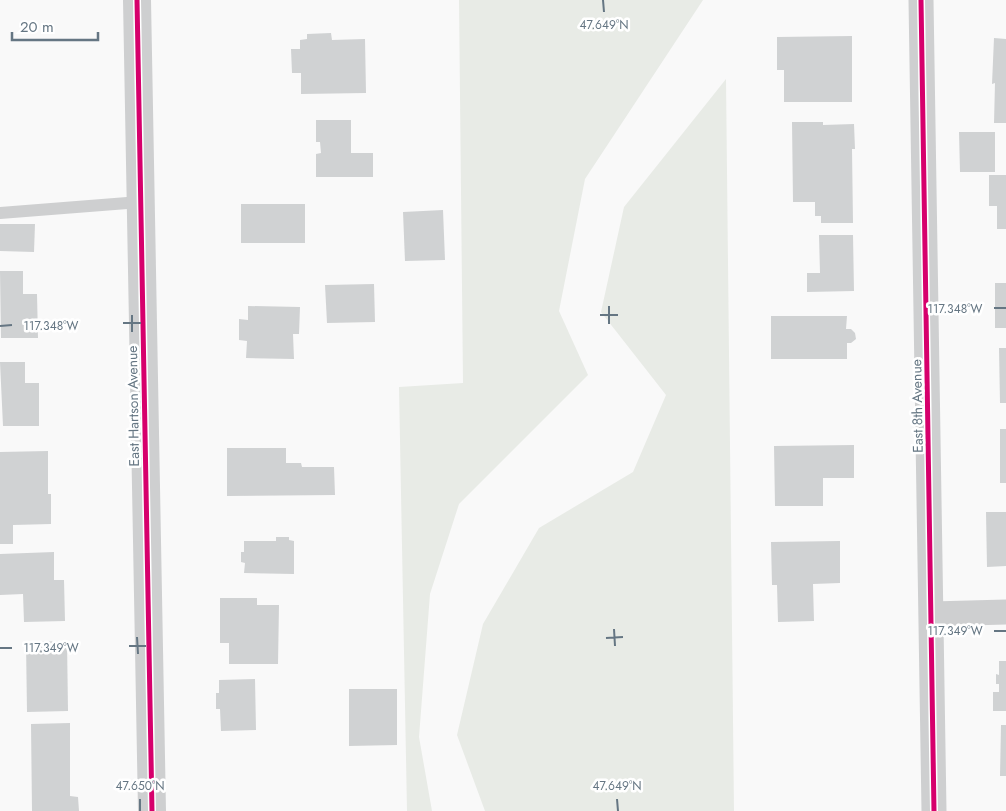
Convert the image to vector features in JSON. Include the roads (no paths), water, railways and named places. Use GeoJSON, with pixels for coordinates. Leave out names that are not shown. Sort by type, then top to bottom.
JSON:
{"type":"FeatureCollection","features":[{"type":"Feature","properties":{"kind":"street","name":"East Hartson Avenue"},"geometry":{"type":"LineString","coordinates":[[137,0],[152,811]]}},
{"type":"Feature","properties":{"kind":"street","name":"East 8th Avenue"},"geometry":{"type":"LineString","coordinates":[[921,0],[934,811]]}},
{"type":"Feature","properties":{"kind":"street"},"geometry":{"type":"LineString","coordinates":[[932,614],[1006,612]]}},
{"type":"Feature","properties":{"kind":"lane"},"geometry":{"type":"LineString","coordinates":[[0,213],[140,202]]}}]}
